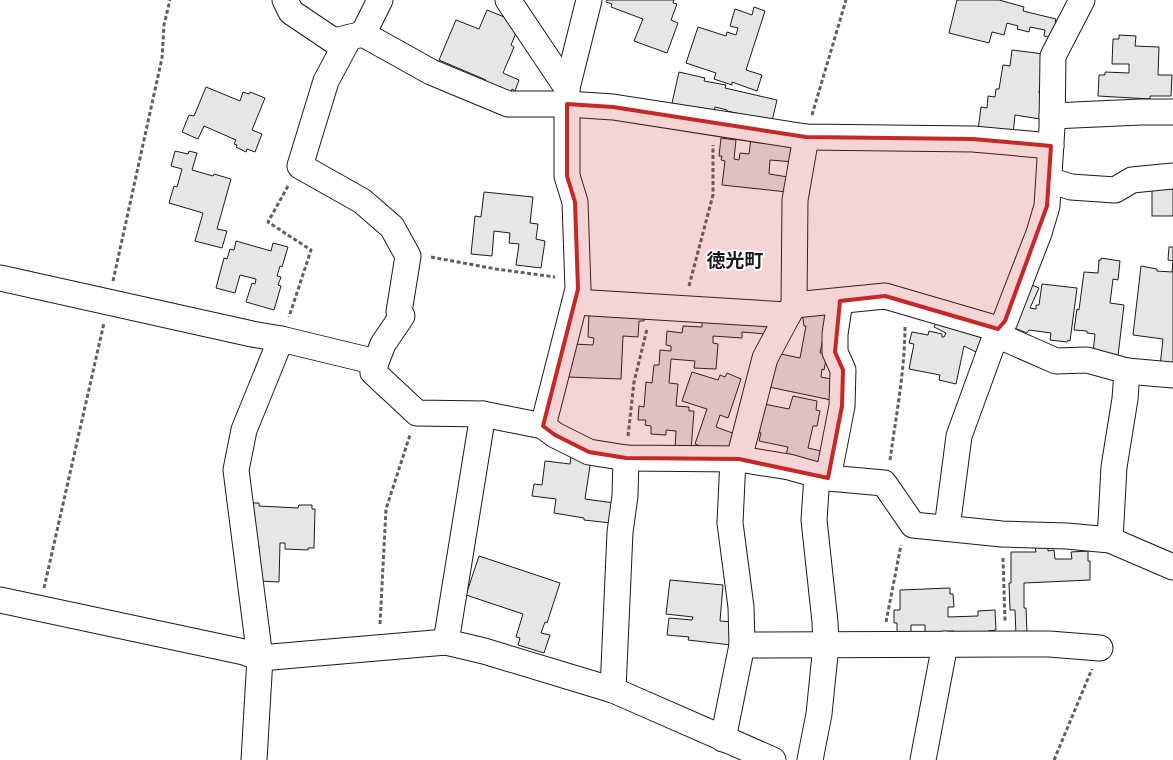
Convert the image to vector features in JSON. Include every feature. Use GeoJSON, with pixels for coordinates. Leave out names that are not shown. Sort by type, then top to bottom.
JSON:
{"type":"FeatureCollection","features":[{"type":"Feature","properties":{"kind":"street"},"geometry":{"type":"LineString","coordinates":[[286,0],[291,12],[334,41],[356,36],[431,72],[508,104],[567,96],[613,107],[806,137],[974,139],[1051,146]]}},
{"type":"Feature","properties":{"kind":"street"},"geometry":{"type":"LineString","coordinates":[[380,0],[326,81],[300,166],[362,201],[392,227],[408,256],[399,312],[402,316],[383,344],[373,372],[417,412],[483,414],[543,426],[555,435],[589,452],[626,458],[736,459],[789,467],[822,476],[884,483],[913,525],[1002,534],[1067,536],[1110,540],[1173,567]]}},
{"type":"Feature","properties":{"kind":"street"},"geometry":{"type":"LineString","coordinates":[[508,0],[567,96]]}},
{"type":"Feature","properties":{"kind":"street"},"geometry":{"type":"LineString","coordinates":[[543,426],[576,292],[575,202],[567,176],[567,96],[589,0]]}},
{"type":"Feature","properties":{"kind":"street"},"geometry":{"type":"LineString","coordinates":[[947,528],[959,436],[998,329],[1005,321],[1039,233],[1047,206],[1051,146],[1053,56],[1073,2]]}},
{"type":"Feature","properties":{"kind":"street"},"geometry":{"type":"LineString","coordinates":[[1052,116],[1173,112]]}},
{"type":"Feature","properties":{"kind":"street"},"geometry":{"type":"LineString","coordinates":[[723,738],[742,645],[741,607],[730,523],[736,459],[765,358],[791,310],[795,200],[806,137]]}},
{"type":"Feature","properties":{"kind":"street"},"geometry":{"type":"LineString","coordinates":[[1049,180],[1071,187],[1115,190],[1132,180],[1173,176]]}},
{"type":"Feature","properties":{"kind":"street"},"geometry":{"type":"LineString","coordinates":[[0,278],[281,339],[376,362]]}},
{"type":"Feature","properties":{"kind":"street"},"geometry":{"type":"LineString","coordinates":[[576,292],[653,307],[683,309],[791,310],[840,301],[885,296],[998,329],[1006,340],[1056,361],[1087,360],[1127,371],[1173,375]]}},
{"type":"Feature","properties":{"kind":"street"},"geometry":{"type":"LineString","coordinates":[[810,760],[819,714],[826,645],[814,520],[822,476],[842,406],[843,370],[835,352],[835,334],[840,301]]}},
{"type":"Feature","properties":{"kind":"street"},"geometry":{"type":"LineString","coordinates":[[254,760],[260,658],[236,470],[244,430],[281,339]]}},
{"type":"Feature","properties":{"kind":"street"},"geometry":{"type":"LineString","coordinates":[[1110,540],[1114,466],[1125,399],[1127,371]]}},
{"type":"Feature","properties":{"kind":"street"},"geometry":{"type":"LineString","coordinates":[[446,642],[483,414]]}},
{"type":"Feature","properties":{"kind":"street"},"geometry":{"type":"LineString","coordinates":[[613,690],[620,532],[625,496],[626,458]]}},
{"type":"Feature","properties":{"kind":"street"},"geometry":{"type":"LineString","coordinates":[[0,600],[244,652],[260,658],[446,642],[484,651],[613,690],[773,760]]}},
{"type":"Feature","properties":{"kind":"street"},"geometry":{"type":"LineString","coordinates":[[923,760],[945,644]]}},
{"type":"Feature","properties":{"kind":"street"},"geometry":{"type":"LineString","coordinates":[[742,645],[1049,644],[1100,648]]}},
{"type":"Feature","properties":{"kind":"path"},"geometry":{"type":"LineString","coordinates":[[806,137],[846,0]]}},
{"type":"Feature","properties":{"kind":"path"},"geometry":{"type":"LineString","coordinates":[[683,309],[713,195],[713,122]]}},
{"type":"Feature","properties":{"kind":"path"},"geometry":{"type":"LineString","coordinates":[[281,339],[312,250],[268,222],[300,166]]}},
{"type":"Feature","properties":{"kind":"path"},"geometry":{"type":"LineString","coordinates":[[408,256],[420,255],[496,269],[576,292]]}},
{"type":"Feature","properties":{"kind":"path"},"geometry":{"type":"LineString","coordinates":[[884,483],[888,474],[899,400],[904,347],[904,302]]}},
{"type":"Feature","properties":{"kind":"path"},"geometry":{"type":"LineString","coordinates":[[626,458],[634,382],[653,307]]}},
{"type":"Feature","properties":{"kind":"path"},"geometry":{"type":"LineString","coordinates":[[378,648],[386,509],[417,412]]}},
{"type":"Feature","properties":{"kind":"path"},"geometry":{"type":"LineString","coordinates":[[881,645],[904,529],[913,525]]}},
{"type":"Feature","properties":{"kind":"path"},"geometry":{"type":"LineString","coordinates":[[1002,534],[1006,644]]}},
{"type":"Feature","properties":{"kind":"path"},"geometry":{"type":"LineString","coordinates":[[1054,760],[1100,648]]}},
{"type":"Feature","properties":{"kind":"highlighted area"},"geometry":{"type":"Polygon","coordinates":[[[567,104],[613,107],[806,137],[973,139],[1051,146],[1047,206],[1005,321],[998,329],[885,296],[840,301],[835,352],[843,370],[842,406],[828,478],[739,459],[626,458],[589,452],[555,435],[543,426],[578,289],[575,202],[567,176],[567,104]]]}},
{"type":"Feature","properties":{"kind":"building"},"geometry":{"type":"Polygon","coordinates":[[[607,0],[674,0],[673,3],[677,4],[671,20],[678,23],[667,53],[634,41],[643,19],[611,7],[612,4],[606,2],[607,0]]]}},
{"type":"Feature","properties":{"kind":"building"},"geometry":{"type":"Polygon","coordinates":[[[957,0],[999,0],[1024,7],[1023,11],[1056,19],[1055,22],[1059,23],[1052,38],[1044,36],[1045,30],[1030,27],[1029,32],[1017,29],[1018,26],[1007,23],[1004,35],[992,32],[989,43],[949,33],[957,0]]]}},
{"type":"Feature","properties":{"kind":"building"},"geometry":{"type":"Polygon","coordinates":[[[754,7],[765,11],[746,70],[762,75],[757,91],[732,82],[732,85],[714,79],[716,73],[686,63],[698,27],[726,36],[727,32],[736,35],[738,28],[730,26],[735,9],[752,15],[754,7]]]}},
{"type":"Feature","properties":{"kind":"building"},"geometry":{"type":"Polygon","coordinates":[[[487,10],[509,19],[508,23],[518,28],[511,45],[514,47],[503,73],[519,80],[515,91],[512,89],[511,92],[484,85],[486,80],[439,60],[456,20],[479,29],[487,10]]]}},
{"type":"Feature","properties":{"kind":"building"},"geometry":{"type":"Polygon","coordinates":[[[1119,35],[1136,36],[1135,46],[1159,47],[1158,75],[1172,75],[1171,96],[1150,96],[1150,99],[1098,96],[1099,75],[1105,75],[1105,72],[1129,73],[1129,64],[1112,64],[1113,39],[1119,39],[1119,35]]]}},
{"type":"Feature","properties":{"kind":"building"},"geometry":{"type":"Polygon","coordinates":[[[1012,50],[1044,54],[1039,93],[1043,94],[1040,119],[1015,115],[1013,134],[978,130],[981,107],[987,108],[988,96],[995,97],[996,89],[999,89],[1003,65],[1010,66],[1012,50]]]}},
{"type":"Feature","properties":{"kind":"building"},"geometry":{"type":"Polygon","coordinates":[[[679,72],[705,78],[704,81],[726,85],[725,88],[777,100],[772,121],[715,107],[713,116],[672,103],[679,72]]]}},
{"type":"Feature","properties":{"kind":"building"},"geometry":{"type":"Polygon","coordinates":[[[206,87],[240,101],[243,92],[249,94],[250,92],[265,98],[252,130],[262,134],[255,152],[247,149],[246,152],[236,147],[237,145],[234,144],[236,140],[204,126],[198,139],[182,132],[189,115],[194,116],[206,87]]]}},
{"type":"Feature","properties":{"kind":"building"},"geometry":{"type":"Polygon","coordinates":[[[721,138],[736,140],[734,159],[739,160],[740,153],[749,154],[751,138],[795,147],[794,162],[770,160],[769,174],[788,177],[787,192],[722,185],[725,161],[721,160],[722,156],[719,156],[721,138]]]}},
{"type":"Feature","properties":{"kind":"building"},"geometry":{"type":"Polygon","coordinates":[[[175,151],[188,154],[189,151],[197,153],[192,170],[231,179],[217,229],[227,231],[222,248],[195,241],[203,213],[169,203],[174,186],[177,187],[182,169],[171,166],[175,151]]]}},
{"type":"Feature","properties":{"kind":"building"},"geometry":{"type":"Polygon","coordinates":[[[1152,189],[1173,189],[1173,216],[1152,216],[1152,189]]]}},
{"type":"Feature","properties":{"kind":"building"},"geometry":{"type":"Polygon","coordinates":[[[484,192],[533,197],[530,223],[538,224],[536,239],[545,241],[541,268],[516,265],[519,244],[509,243],[510,233],[494,231],[492,256],[471,254],[475,216],[481,217],[484,192]]]}},
{"type":"Feature","properties":{"kind":"building"},"geometry":{"type":"Polygon","coordinates":[[[236,241],[271,251],[273,243],[288,247],[277,276],[281,277],[278,285],[281,286],[274,310],[246,302],[252,283],[255,284],[256,279],[240,275],[235,293],[216,288],[224,258],[227,259],[230,249],[234,250],[236,241]]]}},
{"type":"Feature","properties":{"kind":"building"},"geometry":{"type":"Polygon","coordinates":[[[1169,247],[1173,247],[1173,261],[1168,260],[1169,247]]]}},
{"type":"Feature","properties":{"kind":"building"},"geometry":{"type":"Polygon","coordinates":[[[1101,258],[1120,261],[1118,280],[1113,279],[1110,303],[1124,305],[1118,356],[1093,353],[1095,334],[1074,330],[1077,309],[1079,310],[1084,272],[1098,273],[1099,260],[1101,258]]]}},
{"type":"Feature","properties":{"kind":"building"},"geometry":{"type":"Polygon","coordinates":[[[1173,262],[1173,367],[1160,366],[1163,339],[1133,335],[1141,266],[1157,269],[1157,271],[1172,272],[1173,262]]]}},
{"type":"Feature","properties":{"kind":"building"},"geometry":{"type":"Polygon","coordinates":[[[1027,283],[1039,288],[1030,308],[1036,309],[1036,305],[1039,305],[1042,284],[1077,288],[1070,341],[1050,340],[1051,333],[1029,330],[1027,333],[1012,327],[1027,283]]]}},
{"type":"Feature","properties":{"kind":"building"},"geometry":{"type":"Polygon","coordinates":[[[827,308],[820,353],[827,354],[821,377],[836,380],[831,400],[769,387],[776,353],[800,358],[806,326],[804,326],[802,312],[827,308]]]}},
{"type":"Feature","properties":{"kind":"building"},"geometry":{"type":"Polygon","coordinates":[[[589,312],[644,314],[644,321],[639,321],[638,337],[623,336],[621,379],[567,377],[568,365],[572,365],[573,344],[593,345],[594,338],[588,337],[589,312]]]}},
{"type":"Feature","properties":{"kind":"building"},"geometry":{"type":"Polygon","coordinates":[[[702,318],[767,322],[766,334],[742,332],[742,338],[713,336],[713,343],[718,344],[716,369],[694,368],[695,361],[671,359],[669,383],[678,384],[676,406],[689,407],[689,411],[694,411],[691,450],[675,449],[676,431],[666,430],[666,435],[651,434],[651,426],[645,425],[646,420],[638,420],[639,406],[644,407],[646,382],[652,383],[654,365],[659,365],[660,350],[671,351],[671,346],[666,345],[667,331],[682,333],[683,326],[702,327],[702,318]]]}},
{"type":"Feature","properties":{"kind":"building"},"geometry":{"type":"Polygon","coordinates":[[[938,318],[983,337],[976,352],[964,346],[956,384],[939,380],[940,375],[909,369],[914,344],[909,343],[912,332],[928,335],[929,331],[942,334],[942,337],[944,337],[946,333],[934,327],[938,318]]]}},
{"type":"Feature","properties":{"kind":"building"},"geometry":{"type":"Polygon","coordinates":[[[692,372],[718,380],[720,375],[725,377],[727,373],[741,379],[728,418],[720,415],[716,427],[738,435],[733,450],[705,448],[695,444],[707,409],[682,401],[692,372]]]}},
{"type":"Feature","properties":{"kind":"building"},"geometry":{"type":"Polygon","coordinates":[[[793,396],[817,401],[816,410],[820,411],[817,426],[813,426],[808,448],[821,451],[818,466],[785,459],[788,447],[759,441],[764,404],[789,409],[793,396]]]}},
{"type":"Feature","properties":{"kind":"building"},"geometry":{"type":"Polygon","coordinates":[[[571,456],[591,459],[585,499],[614,503],[611,523],[584,520],[584,518],[554,513],[556,499],[532,496],[534,484],[542,485],[545,461],[570,464],[571,456]]]}},
{"type":"Feature","properties":{"kind":"building"},"geometry":{"type":"Polygon","coordinates":[[[249,503],[259,503],[259,506],[298,508],[299,505],[312,505],[312,509],[315,509],[314,548],[308,548],[308,550],[285,549],[285,543],[280,543],[279,582],[258,581],[259,546],[255,546],[249,503]]]}},
{"type":"Feature","properties":{"kind":"building"},"geometry":{"type":"Polygon","coordinates":[[[1035,547],[1048,547],[1048,551],[1054,550],[1055,559],[1072,559],[1071,552],[1088,551],[1090,580],[1024,583],[1027,634],[1016,635],[1015,610],[1010,610],[1011,552],[1036,552],[1035,547]]]}},
{"type":"Feature","properties":{"kind":"building"},"geometry":{"type":"Polygon","coordinates":[[[479,556],[560,583],[547,623],[545,622],[541,633],[550,635],[544,653],[518,645],[520,638],[516,637],[523,614],[466,595],[479,556]]]}},
{"type":"Feature","properties":{"kind":"building"},"geometry":{"type":"Polygon","coordinates":[[[670,580],[723,585],[720,621],[734,622],[731,645],[688,640],[689,637],[667,635],[669,618],[692,620],[693,617],[666,614],[670,580]]]}},
{"type":"Feature","properties":{"kind":"building"},"geometry":{"type":"Polygon","coordinates":[[[950,588],[950,594],[953,594],[954,607],[948,607],[948,617],[978,616],[978,611],[995,610],[996,630],[988,631],[988,634],[954,634],[954,631],[925,632],[925,625],[911,625],[911,632],[897,632],[897,623],[894,623],[894,610],[900,610],[900,590],[950,588]]]}},
{"type":"Feature","properties":{"kind":"district","name":"徳光町"},"geometry":{"type":"Point","coordinates":[735,260]}}]}
